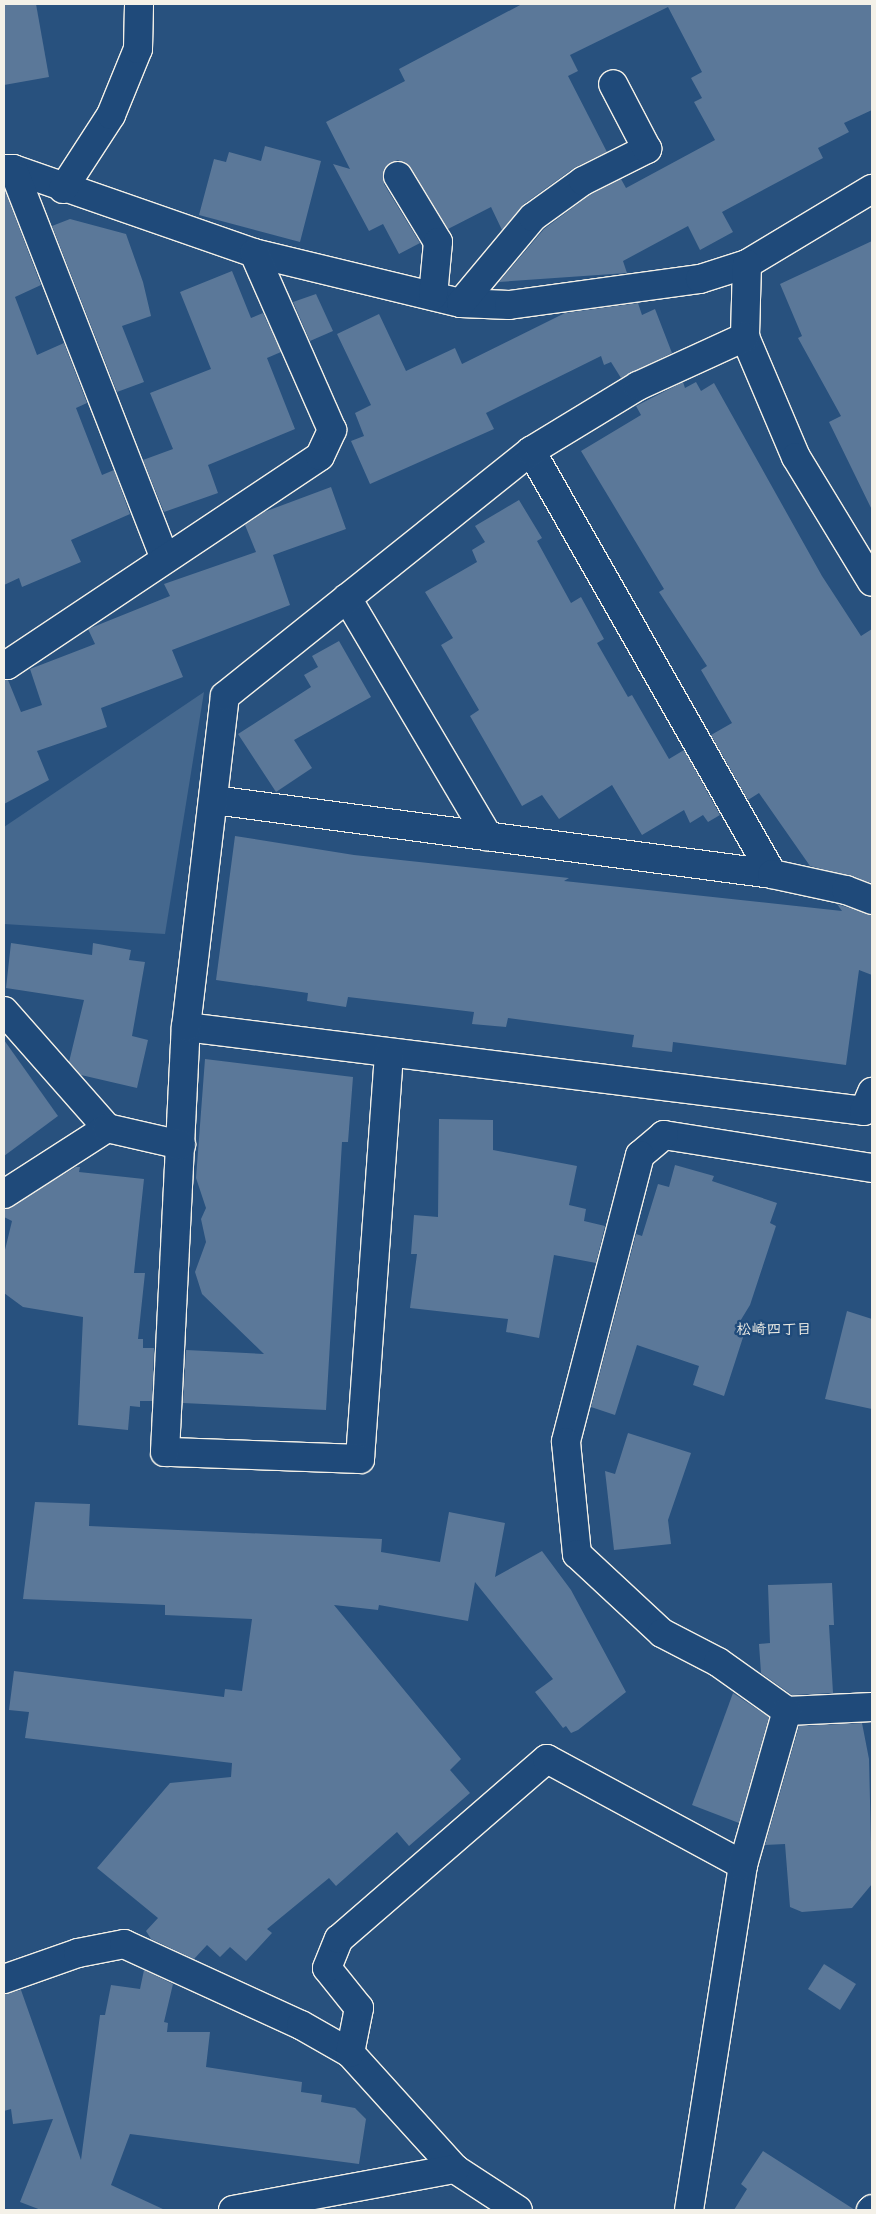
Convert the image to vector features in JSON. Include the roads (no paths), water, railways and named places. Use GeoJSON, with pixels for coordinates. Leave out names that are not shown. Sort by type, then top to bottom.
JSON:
{"type":"FeatureCollection","features":[{"type":"Feature","properties":{"kind":"street"},"geometry":{"type":"LineString","coordinates":[[62,189],[111,115],[138,49],[139,4]]}},
{"type":"Feature","properties":{"kind":"street"},"geometry":{"type":"LineString","coordinates":[[461,303],[532,217],[583,181],[647,149],[613,84]]}},
{"type":"Feature","properties":{"kind":"street"},"geometry":{"type":"LineString","coordinates":[[8,169],[254,253],[461,303],[509,304],[700,279],[747,264],[872,189]]}},
{"type":"Feature","properties":{"kind":"street"},"geometry":{"type":"LineString","coordinates":[[8,169],[164,558]]}},
{"type":"Feature","properties":{"kind":"street"},"geometry":{"type":"LineString","coordinates":[[398,176],[438,242],[433,296]]}},
{"type":"Feature","properties":{"kind":"street"},"geometry":{"type":"LineString","coordinates":[[4,664],[7,666],[164,558],[320,456],[332,430],[254,253]]}},
{"type":"Feature","properties":{"kind":"street"},"geometry":{"type":"LineString","coordinates":[[747,264],[745,337],[796,457],[872,582]]}},
{"type":"Feature","properties":{"kind":"street"},"geometry":{"type":"LineString","coordinates":[[389,1054],[360,1458],[166,1452],[186,1028],[225,696],[531,451],[638,386],[745,337]]}},
{"type":"Feature","properties":{"kind":"street"},"geometry":{"type":"LineString","coordinates":[[531,451],[772,874]]}},
{"type":"Feature","properties":{"kind":"street"},"geometry":{"type":"LineString","coordinates":[[347,598],[488,836]]}},
{"type":"Feature","properties":{"kind":"street"},"geometry":{"type":"LineString","coordinates":[[214,800],[772,874],[846,890],[872,900]]}},
{"type":"Feature","properties":{"kind":"street"},"geometry":{"type":"LineString","coordinates":[[4,1011],[107,1128],[181,1144]]}},
{"type":"Feature","properties":{"kind":"street"},"geometry":{"type":"LineString","coordinates":[[186,1028],[864,1111],[872,1092]]}},
{"type":"Feature","properties":{"kind":"street"},"geometry":{"type":"LineString","coordinates":[[4,1194],[107,1128]]}},
{"type":"Feature","properties":{"kind":"street"},"geometry":{"type":"LineString","coordinates":[[872,1168],[664,1135],[640,1156],[566,1442],[577,1554],[662,1633],[718,1662],[787,1711],[872,1707]]}},
{"type":"Feature","properties":{"kind":"street"},"geometry":{"type":"LineString","coordinates":[[689,2210],[743,1865],[787,1711]]}},
{"type":"Feature","properties":{"kind":"street"},"geometry":{"type":"LineString","coordinates":[[350,2053],[359,2008],[327,1968],[338,1939],[548,1759],[743,1865]]}},
{"type":"Feature","properties":{"kind":"street"},"geometry":{"type":"LineString","coordinates":[[4,1979],[78,1953],[124,1944],[301,2025],[350,2053],[455,2168],[518,2210]]}},
{"type":"Feature","properties":{"kind":"street"},"geometry":{"type":"LineString","coordinates":[[233,2210],[455,2168]]}},
{"type":"Feature","properties":{"kind":"district","name":"松崎四丁目"},"geometry":{"type":"Point","coordinates":[774,1329]}}]}
